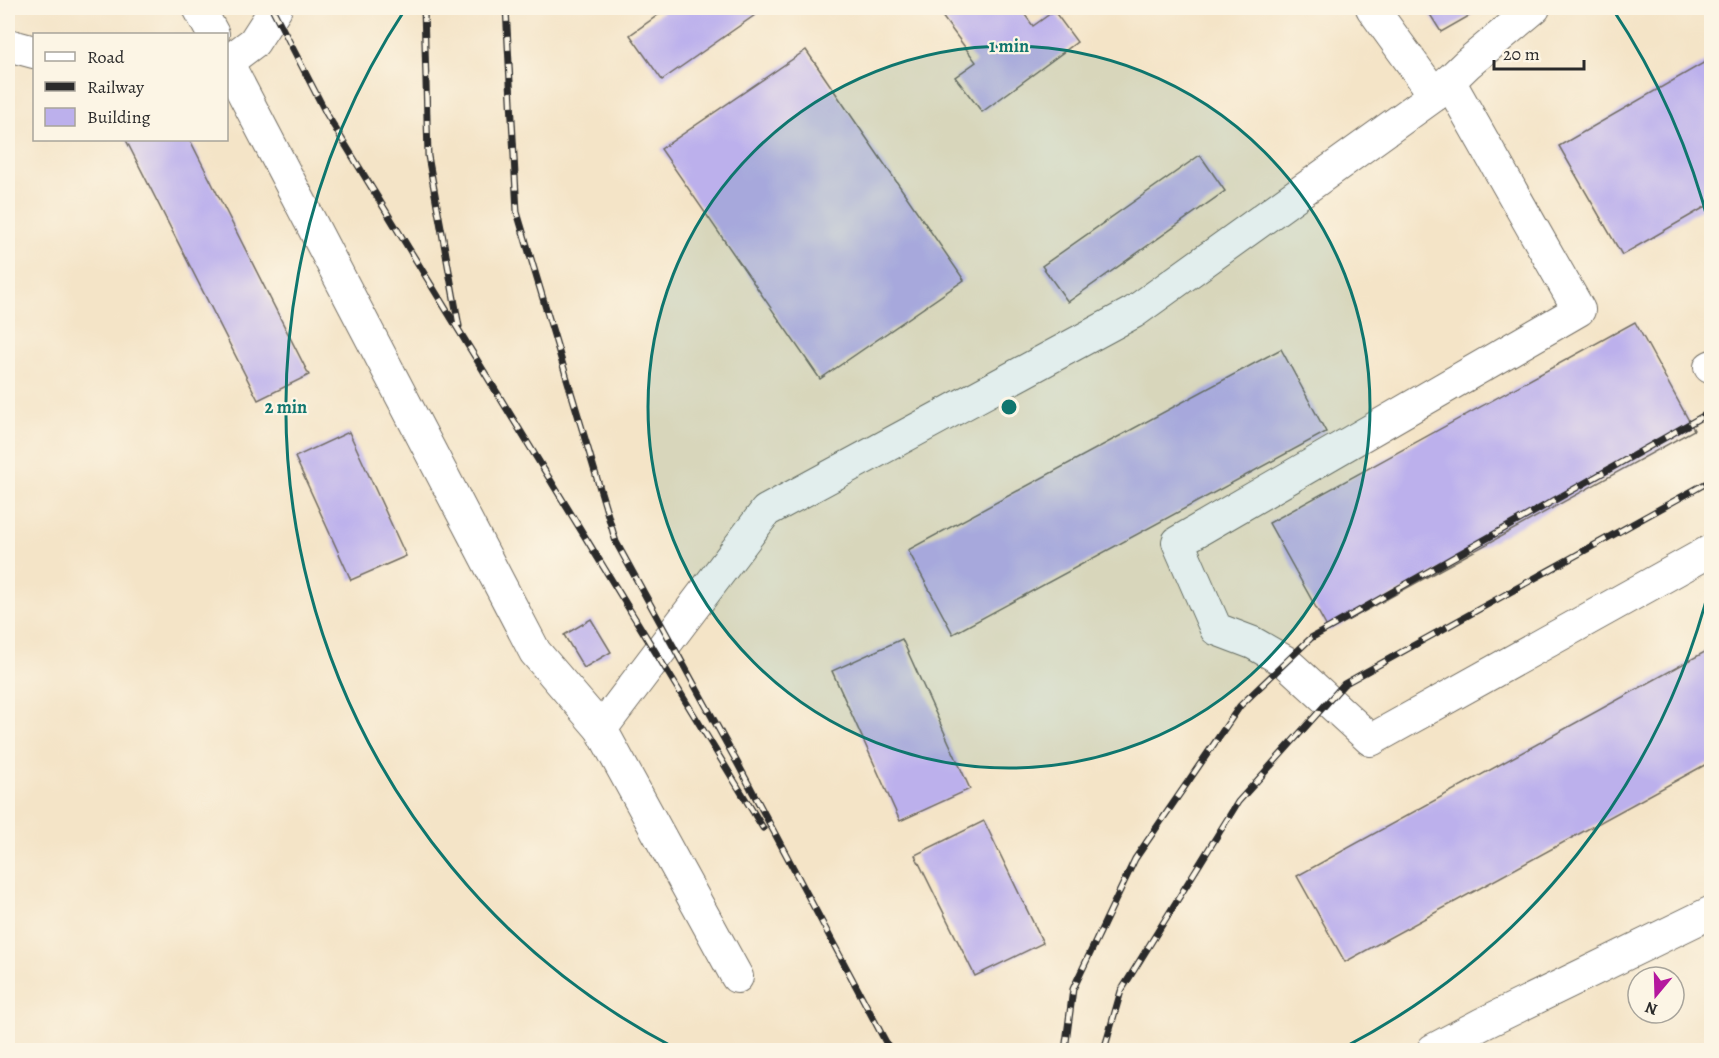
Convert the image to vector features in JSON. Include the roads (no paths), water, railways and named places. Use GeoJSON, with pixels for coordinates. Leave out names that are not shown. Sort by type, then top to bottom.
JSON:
{"type":"FeatureCollection","features":[{"type":"Feature","properties":{"kind":"street"},"geometry":{"type":"LineString","coordinates":[[199,8],[212,33]]}},
{"type":"Feature","properties":{"kind":"street"},"geometry":{"type":"LineString","coordinates":[[228,61],[254,42],[276,8]]}},
{"type":"Feature","properties":{"kind":"street"},"geometry":{"type":"LineString","coordinates":[[1372,8],[1450,80],[1579,310],[1178,542],[1216,629],[1253,643],[1286,662],[1371,740],[1712,550]]}},
{"type":"Feature","properties":{"kind":"street"},"geometry":{"type":"LineString","coordinates":[[601,729],[766,511],[1134,312],[1450,80],[1534,8]]}},
{"type":"Feature","properties":{"kind":"street"},"geometry":{"type":"LineString","coordinates":[[8,45],[33,52]]}},
{"type":"Feature","properties":{"kind":"street"},"geometry":{"type":"LineString","coordinates":[[228,64],[535,652],[601,729],[737,977]]}},
{"type":"Feature","properties":{"kind":"street"},"geometry":{"type":"LineString","coordinates":[[1433,1050],[1712,912]]}},
{"type":"Feature","properties":{"kind":"railway"},"geometry":{"type":"LineString","coordinates":[[272,8],[326,113],[763,828]]}},
{"type":"Feature","properties":{"kind":"railway"},"geometry":{"type":"LineString","coordinates":[[424,8],[428,156],[459,326]]}},
{"type":"Feature","properties":{"kind":"railway"},"geometry":{"type":"LineString","coordinates":[[506,8],[517,212],[616,542],[739,766],[890,1050]]}},
{"type":"Feature","properties":{"kind":"railway"},"geometry":{"type":"LineString","coordinates":[[1065,1050],[1073,989],[1135,859],[1240,706],[1311,638],[1712,411]]}},
{"type":"Feature","properties":{"kind":"railway"},"geometry":{"type":"LineString","coordinates":[[1104,1050],[1121,991],[1238,802],[1344,684],[1712,480]]}}]}
